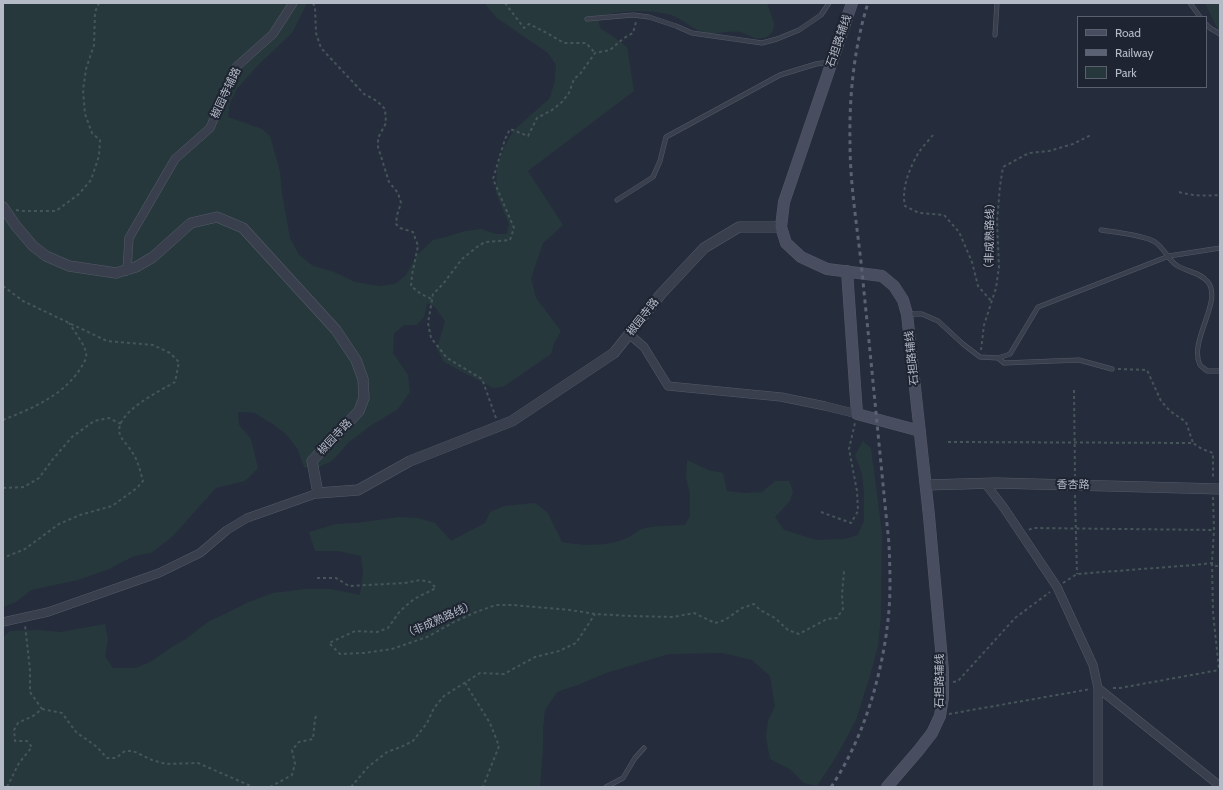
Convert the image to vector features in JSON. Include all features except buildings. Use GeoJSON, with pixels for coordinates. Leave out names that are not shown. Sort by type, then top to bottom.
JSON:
{"type":"FeatureCollection","features":[{"type":"Feature","properties":{"kind":"main road","name":"石担路辅线"},"geometry":{"type":"LineString","coordinates":[[852,3],[784,202],[780,227],[786,244],[801,257],[827,269],[882,276],[894,286],[903,300],[907,314],[926,485],[943,697],[940,716],[932,733],[887,787]]}},
{"type":"Feature","properties":{"kind":"main road"},"geometry":{"type":"LineString","coordinates":[[847,271],[856,414],[920,430]]}},
{"type":"Feature","properties":{"kind":"street","name":"椒园寺辅路"},"geometry":{"type":"LineString","coordinates":[[127,271],[129,238],[175,160],[210,128],[236,67],[273,34],[293,3]]}},
{"type":"Feature","properties":{"kind":"street","name":"椒园寺路"},"geometry":{"type":"LineString","coordinates":[[3,207],[16,226],[33,246],[46,256],[69,266],[116,273],[127,271],[153,257],[191,223],[217,217],[243,228],[336,330],[356,360],[363,379],[364,398],[359,411],[312,461],[318,493],[358,490],[410,461],[512,421],[614,353],[661,294],[704,248],[739,227],[780,227]]}},
{"type":"Feature","properties":{"kind":"street"},"geometry":{"type":"LineString","coordinates":[[629,334],[644,347],[668,386],[780,397],[856,414]]}},
{"type":"Feature","properties":{"kind":"street"},"geometry":{"type":"LineString","coordinates":[[985,483],[1004,508],[1057,587],[1093,665],[1098,688],[1098,787]]}},
{"type":"Feature","properties":{"kind":"street","name":"香杏路"},"geometry":{"type":"LineString","coordinates":[[926,485],[985,483],[1220,488]]}},
{"type":"Feature","properties":{"kind":"street"},"geometry":{"type":"LineString","coordinates":[[3,622],[48,612],[159,572],[200,553],[227,530],[247,518],[318,493]]}},
{"type":"Feature","properties":{"kind":"street"},"geometry":{"type":"LineString","coordinates":[[1098,688],[1215,782],[1219,787]]}},
{"type":"Feature","properties":{"kind":"lane"},"geometry":{"type":"LineString","coordinates":[[587,19],[638,16],[649,17],[692,33],[762,43],[799,30],[821,15],[829,3]]}},
{"type":"Feature","properties":{"kind":"lane"},"geometry":{"type":"LineString","coordinates":[[995,35],[997,3]]}},
{"type":"Feature","properties":{"kind":"lane"},"geometry":{"type":"LineString","coordinates":[[1190,3],[1199,16]]}},
{"type":"Feature","properties":{"kind":"lane"},"geometry":{"type":"LineString","coordinates":[[1207,25],[1220,34]]}},
{"type":"Feature","properties":{"kind":"lane"},"geometry":{"type":"LineString","coordinates":[[617,200],[653,177],[660,161],[666,137],[780,75],[816,64],[832,62]]}},
{"type":"Feature","properties":{"kind":"lane"},"geometry":{"type":"LineString","coordinates":[[1102,230],[1140,237],[1155,242],[1176,265],[1203,276],[1210,284],[1213,297],[1198,345],[1198,356],[1200,365],[1207,371],[1220,371]]}},
{"type":"Feature","properties":{"kind":"lane"},"geometry":{"type":"LineString","coordinates":[[907,314],[922,314],[938,321],[980,357],[998,358],[1010,354],[1038,307],[1169,256],[1220,248]]}},
{"type":"Feature","properties":{"kind":"lane"},"geometry":{"type":"LineString","coordinates":[[998,358],[1004,362],[1079,360],[1112,369]]}},
{"type":"Feature","properties":{"kind":"lane"},"geometry":{"type":"LineString","coordinates":[[606,787],[623,778],[634,758],[644,748]]}},
{"type":"Feature","properties":{"kind":"path"},"geometry":{"type":"LineString","coordinates":[[3,207],[23,211],[56,211],[79,194],[91,180],[99,156],[100,140],[92,133],[85,114],[83,90],[86,69],[94,45],[95,12],[99,3]]}},
{"type":"Feature","properties":{"kind":"path"},"geometry":{"type":"LineString","coordinates":[[313,3],[315,7],[316,33],[321,48],[364,94],[377,101],[385,109],[386,123],[378,138],[378,147],[389,182],[398,193],[401,204],[397,215],[396,224],[400,228],[413,232],[418,246],[411,286],[421,294],[432,299]]}},
{"type":"Feature","properties":{"kind":"path"},"geometry":{"type":"LineString","coordinates":[[505,3],[524,28],[529,24],[564,42],[586,43],[595,53]]}},
{"type":"Feature","properties":{"kind":"path"},"geometry":{"type":"LineString","coordinates":[[498,427],[482,379],[447,358],[430,338],[428,323],[433,294],[443,284],[462,259],[477,247],[485,242],[510,240],[514,228],[493,179],[505,139],[510,129],[528,136],[537,118],[552,110],[562,102],[569,93],[574,79],[580,74],[595,53],[610,50],[624,38],[633,33],[638,16]]}},
{"type":"Feature","properties":{"kind":"path","name":"（非成熟路线）"},"geometry":{"type":"LineString","coordinates":[[933,135],[919,152],[907,177],[903,197],[905,206],[919,213],[944,215],[959,232],[972,262],[978,286],[992,302]]}},
{"type":"Feature","properties":{"kind":"path","name":"（非成熟路线）"},"geometry":{"type":"LineString","coordinates":[[980,357],[984,325],[996,288],[999,267],[997,222],[1003,168],[1029,153],[1049,151],[1073,144],[1091,135]]}},
{"type":"Feature","properties":{"kind":"path"},"geometry":{"type":"LineString","coordinates":[[1180,192],[1203,196],[1220,195]]}},
{"type":"Feature","properties":{"kind":"path"},"geometry":{"type":"LineString","coordinates":[[3,286],[23,301],[107,340],[153,345],[170,353],[179,362],[175,382],[134,408],[124,417],[119,428],[121,436],[133,452],[140,470],[143,481],[137,488],[112,506],[80,515],[59,524],[24,549],[3,558]]}},
{"type":"Feature","properties":{"kind":"path"},"geometry":{"type":"LineString","coordinates":[[3,420],[51,398],[66,386],[80,370],[86,358],[86,352],[68,322]]}},
{"type":"Feature","properties":{"kind":"path"},"geometry":{"type":"LineString","coordinates":[[1112,369],[1147,370],[1161,401],[1186,422],[1193,443]]}},
{"type":"Feature","properties":{"kind":"path"},"geometry":{"type":"LineString","coordinates":[[821,512],[851,523],[858,511],[857,491],[849,449],[856,414]]}},
{"type":"Feature","properties":{"kind":"path"},"geometry":{"type":"LineString","coordinates":[[3,488],[24,486],[39,478],[72,437],[94,421],[109,418],[121,424]]}},
{"type":"Feature","properties":{"kind":"path"},"geometry":{"type":"LineString","coordinates":[[1021,534],[1032,528],[1214,530]]}},
{"type":"Feature","properties":{"kind":"path","name":"（非成熟路线）"},"geometry":{"type":"LineString","coordinates":[[317,578],[336,578],[349,586],[405,583],[420,580],[430,582],[436,588],[414,599],[400,611],[388,628],[377,632],[355,631],[329,643],[340,654],[364,653],[392,649],[426,637],[470,614],[496,605],[513,604],[595,614],[653,617],[674,617],[694,613],[715,624],[742,608],[754,604],[760,610],[775,618],[788,630],[799,634],[827,619],[837,618],[843,609],[842,595],[844,571]]}},
{"type":"Feature","properties":{"kind":"path"},"geometry":{"type":"LineString","coordinates":[[351,787],[368,767],[387,752],[414,741],[427,723],[434,708],[444,696],[480,672],[504,674],[535,657],[559,651],[576,643],[595,614]]}},
{"type":"Feature","properties":{"kind":"path"},"geometry":{"type":"LineString","coordinates":[[24,617],[30,670],[30,692],[42,709],[62,713],[76,732],[98,747],[107,758],[116,758],[125,751],[133,751],[152,760],[166,764],[198,763],[254,787]]}},
{"type":"Feature","properties":{"kind":"path"},"geometry":{"type":"LineString","coordinates":[[940,716],[1067,692],[1098,688],[1120,688],[1220,670]]}},
{"type":"Feature","properties":{"kind":"path"},"geometry":{"type":"LineString","coordinates":[[465,682],[490,723],[499,746],[483,787]]}},
{"type":"Feature","properties":{"kind":"path"},"geometry":{"type":"LineString","coordinates":[[7,787],[19,763],[32,747],[27,741],[14,741],[14,730],[18,723],[33,716],[42,709]]}},
{"type":"Feature","properties":{"kind":"path"},"geometry":{"type":"LineString","coordinates":[[270,787],[292,775],[295,764],[292,750],[299,742],[313,739],[315,719],[318,713]]}},
{"type":"Feature","properties":{"kind":"green space"},"geometry":{"type":"Polygon","coordinates":[[[3,3],[307,3],[292,33],[257,66],[237,89],[230,103],[228,117],[262,129],[270,136],[280,172],[282,194],[290,238],[299,255],[313,266],[334,272],[355,282],[379,286],[395,284],[406,275],[417,255],[433,240],[465,231],[481,229],[496,234],[507,234],[509,224],[496,193],[497,166],[505,146],[514,130],[550,98],[555,80],[556,65],[548,53],[497,18],[484,3],[767,3],[774,23],[773,31],[768,36],[754,38],[740,32],[703,32],[673,15],[660,12],[624,12],[598,17],[600,28],[627,47],[634,91],[528,171],[563,225],[543,243],[531,278],[536,298],[561,331],[554,343],[551,354],[503,387],[493,388],[444,362],[437,349],[445,321],[435,307],[427,303],[424,317],[417,325],[404,325],[394,333],[393,353],[408,375],[410,392],[398,409],[370,426],[349,442],[332,461],[319,467],[304,467],[297,448],[286,434],[255,413],[238,412],[239,425],[251,439],[258,468],[245,481],[216,488],[172,537],[151,553],[134,556],[109,569],[78,580],[31,590],[16,602],[3,607],[3,3]]]}},
{"type":"Feature","properties":{"kind":"green space"},"geometry":{"type":"Polygon","coordinates":[[[1205,3],[1220,3],[1220,34],[1205,3]]]}},
{"type":"Feature","properties":{"kind":"green space"},"geometry":{"type":"Polygon","coordinates":[[[863,441],[871,448],[882,534],[881,616],[878,646],[856,720],[836,757],[817,786],[804,783],[790,769],[770,759],[766,737],[768,721],[775,706],[770,676],[752,660],[723,653],[669,654],[609,672],[557,692],[545,710],[540,787],[3,787],[3,637],[10,631],[37,630],[61,632],[105,624],[108,639],[105,656],[113,668],[136,668],[152,661],[186,639],[208,622],[249,602],[273,593],[306,589],[330,589],[360,595],[363,572],[361,556],[339,551],[315,551],[309,532],[336,524],[356,523],[399,517],[418,518],[435,523],[451,541],[485,523],[490,512],[504,506],[535,503],[547,512],[562,542],[587,545],[612,543],[647,528],[685,525],[690,516],[690,493],[686,478],[687,460],[708,470],[723,473],[727,491],[744,493],[762,492],[775,481],[789,481],[793,491],[790,501],[775,517],[784,530],[816,540],[845,539],[858,535],[864,521],[862,474],[855,455],[863,441]]]}},
{"type":"Feature","properties":{"kind":"railway"},"geometry":{"type":"LineString","coordinates":[[831,787],[853,749],[862,728],[876,685],[885,641],[890,601],[889,544],[850,161],[850,108],[853,72],[859,37],[868,3]]}}]}
